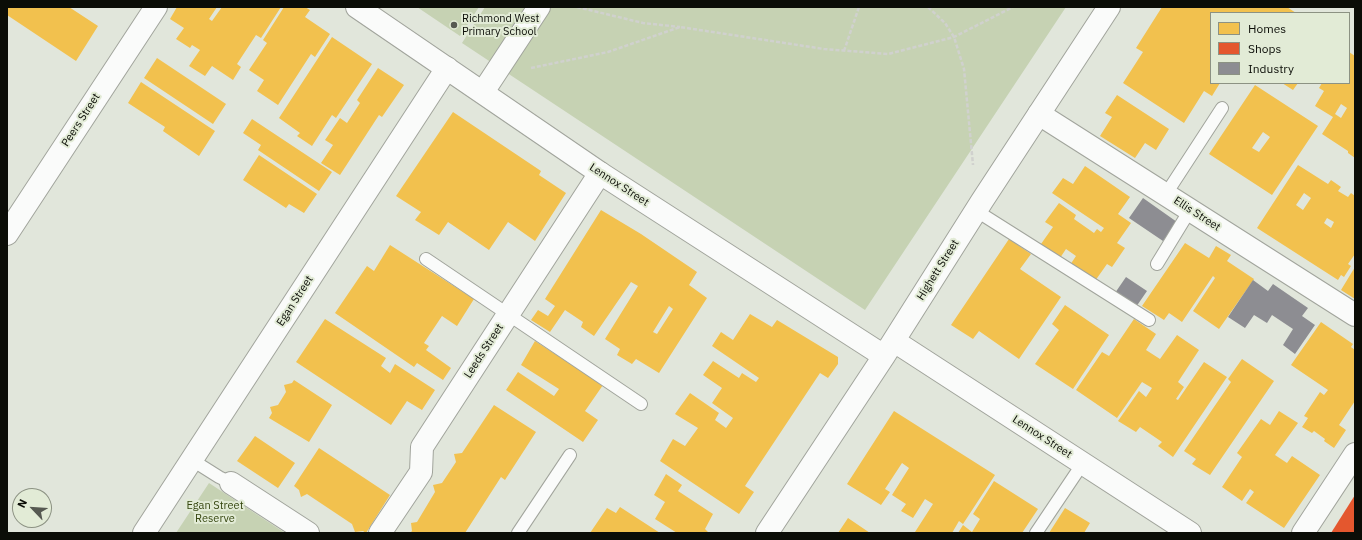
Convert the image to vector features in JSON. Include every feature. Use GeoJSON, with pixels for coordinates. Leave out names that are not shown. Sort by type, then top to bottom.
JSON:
{"type":"FeatureCollection","features":[{"type":"Feature","properties":{"kind":"street","name":"Peers Street"},"geometry":{"type":"LineString","coordinates":[[7,234],[156,7]]}},
{"type":"Feature","properties":{"kind":"street","name":"Lennox Street"},"geometry":{"type":"LineString","coordinates":[[357,7],[600,173],[788,294],[889,349],[1083,463],[1190,533]]}},
{"type":"Feature","properties":{"kind":"street"},"geometry":{"type":"LineString","coordinates":[[483,92],[539,7]]}},
{"type":"Feature","properties":{"kind":"street","name":"Highett Street"},"geometry":{"type":"LineString","coordinates":[[767,533],[889,349],[975,210],[1109,7]]}},
{"type":"Feature","properties":{"kind":"street","name":"Egan Street"},"geometry":{"type":"LineString","coordinates":[[144,533],[446,68]]}},
{"type":"Feature","properties":{"kind":"street","name":"Ellis Street"},"geometry":{"type":"LineString","coordinates":[[1039,114],[1355,315]]}},
{"type":"Feature","properties":{"kind":"street","name":"Leeds Street"},"geometry":{"type":"LineString","coordinates":[[380,533],[421,472],[422,447],[600,173]]}},
{"type":"Feature","properties":{"kind":"street"},"geometry":{"type":"LineString","coordinates":[[1303,533],[1355,454]]}},
{"type":"Feature","properties":{"kind":"street"},"geometry":{"type":"LineString","coordinates":[[232,482],[308,533]]}},
{"type":"Feature","properties":{"kind":"lane"},"geometry":{"type":"LineString","coordinates":[[1166,194],[1222,108]]}},
{"type":"Feature","properties":{"kind":"lane"},"geometry":{"type":"LineString","coordinates":[[975,210],[1149,320]]}},
{"type":"Feature","properties":{"kind":"lane"},"geometry":{"type":"LineString","coordinates":[[1157,264],[1190,210]]}},
{"type":"Feature","properties":{"kind":"lane"},"geometry":{"type":"LineString","coordinates":[[426,259],[641,404]]}},
{"type":"Feature","properties":{"kind":"lane"},"geometry":{"type":"LineString","coordinates":[[518,533],[570,455]]}},
{"type":"Feature","properties":{"kind":"lane"},"geometry":{"type":"LineString","coordinates":[[192,460],[219,477],[232,482]]}},
{"type":"Feature","properties":{"kind":"lane"},"geometry":{"type":"LineString","coordinates":[[1036,533],[1083,463]]}},
{"type":"Feature","properties":{"kind":"path"},"geometry":{"type":"LineString","coordinates":[[577,7],[643,22],[680,28],[844,51],[888,54],[954,37],[1013,7]]}},
{"type":"Feature","properties":{"kind":"path"},"geometry":{"type":"LineString","coordinates":[[844,51],[859,7]]}},
{"type":"Feature","properties":{"kind":"path"},"geometry":{"type":"LineString","coordinates":[[928,7],[945,23],[954,37],[964,69],[973,164]]}},
{"type":"Feature","properties":{"kind":"path"},"geometry":{"type":"LineString","coordinates":[[531,68],[608,52],[680,28]]}},
{"type":"Feature","properties":{"kind":"green space","name":"Richmond West Primary School"},"geometry":{"type":"Polygon","coordinates":[[[417,7],[479,7],[460,36],[417,7]]]}},
{"type":"Feature","properties":{"kind":"green space"},"geometry":{"type":"Polygon","coordinates":[[[485,7],[1066,7],[865,310],[462,43],[485,7]]]}},
{"type":"Feature","properties":{"kind":"green space","name":"Egan Street Reserve"},"geometry":{"type":"Polygon","coordinates":[[[209,483],[285,533],[176,533],[209,483]]]}},
{"type":"Feature","properties":{"kind":"building: Homes"},"geometry":{"type":"Polygon","coordinates":[[[7,7],[69,7],[98,26],[76,61],[7,15],[7,7]]]}},
{"type":"Feature","properties":{"kind":"building: Homes"},"geometry":{"type":"Polygon","coordinates":[[[177,7],[217,7],[209,19],[212,21],[222,7],[281,7],[261,38],[256,35],[237,64],[241,67],[233,80],[212,66],[205,76],[189,66],[200,50],[192,45],[190,48],[176,39],[184,28],[170,19],[177,7]]]}},
{"type":"Feature","properties":{"kind":"building: Homes"},"geometry":{"type":"Polygon","coordinates":[[[284,7],[305,7],[310,10],[305,17],[330,34],[315,57],[311,54],[278,105],[257,91],[264,80],[249,70],[267,43],[263,40],[284,7]]]}},
{"type":"Feature","properties":{"kind":"building: Homes"},"geometry":{"type":"Polygon","coordinates":[[[1162,7],[1287,7],[1294,12],[1210,12],[1210,84],[1219,84],[1212,96],[1204,91],[1184,123],[1123,83],[1143,52],[1136,48],[1162,7]]]}},
{"type":"Feature","properties":{"kind":"building: Homes"},"geometry":{"type":"Polygon","coordinates":[[[332,37],[372,64],[336,118],[332,115],[312,146],[297,136],[300,133],[279,118],[332,37]]]}},
{"type":"Feature","properties":{"kind":"building: Homes"},"geometry":{"type":"Polygon","coordinates":[[[1350,53],[1355,56],[1355,158],[1348,153],[1348,151],[1322,134],[1333,117],[1315,106],[1324,91],[1319,88],[1321,84],[1350,84],[1350,53]],[[1341,104],[1335,114],[1341,118],[1347,108],[1341,104]]]}},
{"type":"Feature","properties":{"kind":"building: Homes"},"geometry":{"type":"Polygon","coordinates":[[[157,58],[226,104],[213,124],[144,78],[157,58]]]}},
{"type":"Feature","properties":{"kind":"building: Homes"},"geometry":{"type":"Polygon","coordinates":[[[378,68],[404,85],[382,117],[379,115],[340,175],[321,163],[333,145],[325,140],[340,118],[347,123],[360,103],[357,100],[378,68]]]}},
{"type":"Feature","properties":{"kind":"building: Homes"},"geometry":{"type":"Polygon","coordinates":[[[141,82],[215,131],[199,156],[163,131],[165,127],[128,103],[141,82]]]}},
{"type":"Feature","properties":{"kind":"building: Homes"},"geometry":{"type":"Polygon","coordinates":[[[1284,84],[1297,84],[1293,90],[1284,84]]]}},
{"type":"Feature","properties":{"kind":"building: Homes"},"geometry":{"type":"Polygon","coordinates":[[[1255,85],[1318,126],[1272,195],[1209,154],[1255,85]],[[1263,132],[1252,148],[1259,152],[1270,137],[1263,132]]]}},
{"type":"Feature","properties":{"kind":"building: Homes"},"geometry":{"type":"Polygon","coordinates":[[[1117,95],[1169,129],[1156,150],[1145,143],[1135,158],[1100,136],[1112,117],[1105,113],[1117,95]]]}},
{"type":"Feature","properties":{"kind":"building: Homes"},"geometry":{"type":"Polygon","coordinates":[[[453,112],[541,171],[539,175],[566,193],[535,241],[508,222],[489,250],[448,222],[439,235],[415,220],[421,212],[396,196],[453,112]]]}},
{"type":"Feature","properties":{"kind":"building: Homes"},"geometry":{"type":"Polygon","coordinates":[[[252,119],[332,172],[319,191],[258,150],[261,145],[243,133],[252,119]]]}},
{"type":"Feature","properties":{"kind":"building: Homes"},"geometry":{"type":"Polygon","coordinates":[[[259,155],[317,194],[304,213],[289,204],[286,208],[243,180],[259,155]]]}},
{"type":"Feature","properties":{"kind":"building: Homes"},"geometry":{"type":"Polygon","coordinates":[[[1298,165],[1328,184],[1331,180],[1341,187],[1338,191],[1348,197],[1351,193],[1355,196],[1355,254],[1348,264],[1351,266],[1344,277],[1341,275],[1338,280],[1257,228],[1298,165]],[[1304,193],[1296,205],[1303,210],[1311,198],[1304,193]],[[1327,218],[1324,223],[1331,228],[1334,222],[1327,218]]]}},
{"type":"Feature","properties":{"kind":"building: Homes"},"geometry":{"type":"Polygon","coordinates":[[[1085,166],[1130,197],[1118,214],[1131,223],[1117,243],[1125,248],[1112,267],[1107,264],[1095,281],[1070,265],[1076,256],[1066,249],[1060,258],[1041,244],[1053,227],[1045,222],[1059,203],[1076,215],[1074,219],[1094,233],[1097,229],[1101,232],[1104,228],[1052,193],[1063,178],[1073,184],[1085,166]]]}},
{"type":"Feature","properties":{"kind":"building: Homes"},"geometry":{"type":"Polygon","coordinates":[[[601,210],[641,234],[697,272],[689,285],[707,298],[659,373],[636,359],[632,364],[617,355],[620,349],[605,339],[638,286],[631,282],[594,336],[581,327],[583,322],[565,310],[550,332],[531,320],[538,310],[548,316],[555,306],[545,299],[601,210]],[[669,306],[653,332],[657,334],[673,309],[669,306]]]}},
{"type":"Feature","properties":{"kind":"building: Homes"},"geometry":{"type":"Polygon","coordinates":[[[1009,239],[1031,254],[1020,269],[1061,297],[1019,359],[979,331],[973,339],[951,325],[1009,239]]]}},
{"type":"Feature","properties":{"kind":"building: Homes"},"geometry":{"type":"Polygon","coordinates":[[[1185,243],[1209,258],[1216,246],[1231,255],[1227,261],[1254,279],[1219,329],[1193,311],[1215,278],[1213,276],[1182,322],[1169,313],[1164,320],[1142,306],[1185,243]]]}},
{"type":"Feature","properties":{"kind":"building: Homes"},"geometry":{"type":"Polygon","coordinates":[[[390,245],[474,299],[457,326],[442,316],[424,343],[429,346],[426,350],[451,368],[443,380],[417,363],[414,367],[335,313],[367,266],[374,271],[390,245]]]}},
{"type":"Feature","properties":{"kind":"building: Homes"},"geometry":{"type":"Polygon","coordinates":[[[1355,267],[1355,299],[1341,290],[1355,267]]]}},
{"type":"Feature","properties":{"kind":"building: Homes"},"geometry":{"type":"Polygon","coordinates":[[[1065,305],[1109,335],[1073,389],[1035,364],[1059,330],[1052,324],[1065,305]]]}},
{"type":"Feature","properties":{"kind":"building: Homes"},"geometry":{"type":"Polygon","coordinates":[[[750,314],[772,327],[777,320],[838,357],[838,364],[828,378],[820,373],[745,486],[754,492],[739,514],[660,461],[673,439],[685,446],[698,428],[675,414],[690,393],[719,413],[715,420],[726,428],[733,418],[712,403],[722,388],[703,375],[713,361],[739,378],[742,373],[756,382],[759,378],[712,346],[721,332],[733,340],[750,314]]]}},
{"type":"Feature","properties":{"kind":"building: Homes"},"geometry":{"type":"Polygon","coordinates":[[[325,319],[386,358],[381,366],[390,373],[395,364],[435,390],[422,410],[407,401],[391,425],[296,362],[325,319]]]}},
{"type":"Feature","properties":{"kind":"building: Homes"},"geometry":{"type":"Polygon","coordinates":[[[1134,319],[1156,334],[1146,350],[1160,359],[1177,335],[1199,350],[1178,382],[1184,387],[1176,399],[1178,400],[1204,362],[1227,377],[1173,457],[1158,446],[1162,442],[1140,427],[1136,432],[1118,421],[1139,391],[1146,397],[1152,388],[1142,382],[1117,418],[1076,390],[1102,352],[1109,356],[1134,319]]]}},
{"type":"Feature","properties":{"kind":"building: Homes"},"geometry":{"type":"Polygon","coordinates":[[[1321,322],[1353,344],[1351,347],[1355,350],[1355,401],[1339,425],[1346,430],[1334,448],[1314,431],[1312,433],[1302,427],[1308,418],[1304,416],[1320,392],[1324,395],[1328,390],[1291,365],[1321,322]]]}},
{"type":"Feature","properties":{"kind":"building: Homes"},"geometry":{"type":"Polygon","coordinates":[[[535,341],[603,385],[585,411],[598,420],[583,442],[506,390],[518,372],[554,396],[559,389],[521,365],[535,341]]]}},
{"type":"Feature","properties":{"kind":"building: Homes"},"geometry":{"type":"Polygon","coordinates":[[[1242,359],[1274,381],[1210,475],[1192,464],[1196,459],[1184,451],[1231,382],[1228,379],[1242,359]]]}},
{"type":"Feature","properties":{"kind":"building: Homes"},"geometry":{"type":"Polygon","coordinates":[[[294,380],[332,405],[309,442],[269,418],[272,413],[270,407],[278,405],[286,392],[284,385],[292,383],[294,380]]]}},
{"type":"Feature","properties":{"kind":"building: Homes"},"geometry":{"type":"Polygon","coordinates":[[[494,405],[536,432],[505,480],[501,477],[465,533],[410,533],[412,531],[411,523],[417,522],[435,492],[433,485],[442,483],[456,462],[454,454],[462,453],[494,405]]]}},
{"type":"Feature","properties":{"kind":"building: Homes"},"geometry":{"type":"Polygon","coordinates":[[[894,411],[995,475],[963,524],[959,521],[952,533],[915,532],[933,504],[925,499],[913,518],[901,511],[906,504],[892,495],[909,468],[902,463],[885,489],[890,492],[881,505],[847,484],[894,411]]]}},
{"type":"Feature","properties":{"kind":"building: Homes"},"geometry":{"type":"Polygon","coordinates":[[[1279,411],[1298,423],[1275,455],[1287,463],[1292,456],[1320,475],[1284,528],[1246,503],[1254,492],[1250,489],[1242,501],[1222,487],[1242,457],[1237,453],[1261,419],[1270,425],[1279,411]]]}},
{"type":"Feature","properties":{"kind":"building: Homes"},"geometry":{"type":"Polygon","coordinates":[[[255,436],[295,463],[278,488],[237,461],[255,436]]]}},
{"type":"Feature","properties":{"kind":"building: Homes"},"geometry":{"type":"Polygon","coordinates":[[[319,448],[390,495],[366,533],[363,531],[355,532],[352,524],[307,494],[301,497],[299,490],[294,486],[319,448]]]}},
{"type":"Feature","properties":{"kind":"building: Homes"},"geometry":{"type":"Polygon","coordinates":[[[666,474],[682,485],[678,491],[713,514],[705,529],[708,533],[677,533],[655,519],[665,502],[654,495],[666,474]]]}},
{"type":"Feature","properties":{"kind":"building: Homes"},"geometry":{"type":"Polygon","coordinates":[[[994,481],[1038,509],[1022,533],[958,533],[963,525],[972,532],[980,519],[973,514],[994,481]]]}},
{"type":"Feature","properties":{"kind":"building: Homes"},"geometry":{"type":"Polygon","coordinates":[[[620,507],[660,533],[590,533],[607,508],[616,513],[620,507]]]}},
{"type":"Feature","properties":{"kind":"building: Homes"},"geometry":{"type":"Polygon","coordinates":[[[1065,508],[1090,523],[1084,533],[1049,533],[1065,508]]]}},
{"type":"Feature","properties":{"kind":"building: Homes"},"geometry":{"type":"Polygon","coordinates":[[[848,518],[870,533],[838,533],[848,518]]]}},
{"type":"Feature","properties":{"kind":"building: Shops"},"geometry":{"type":"Polygon","coordinates":[[[1355,495],[1355,533],[1331,533],[1355,495]]]}},
{"type":"Feature","properties":{"kind":"building: Industry"},"geometry":{"type":"Polygon","coordinates":[[[1143,198],[1177,222],[1163,241],[1129,218],[1143,198]]]}},
{"type":"Feature","properties":{"kind":"building: Industry"},"geometry":{"type":"Polygon","coordinates":[[[1126,277],[1147,291],[1136,307],[1115,293],[1126,277]]]}},
{"type":"Feature","properties":{"kind":"building: Industry"},"geometry":{"type":"Polygon","coordinates":[[[1253,280],[1268,291],[1273,284],[1308,308],[1302,316],[1315,325],[1295,354],[1283,345],[1293,329],[1272,315],[1267,323],[1254,315],[1245,328],[1228,317],[1253,280]]]}},
{"type":"Feature","properties":{"kind":"place","name":"Richmond West Primary School"},"geometry":{"type":"Point","coordinates":[454,25]}}]}
